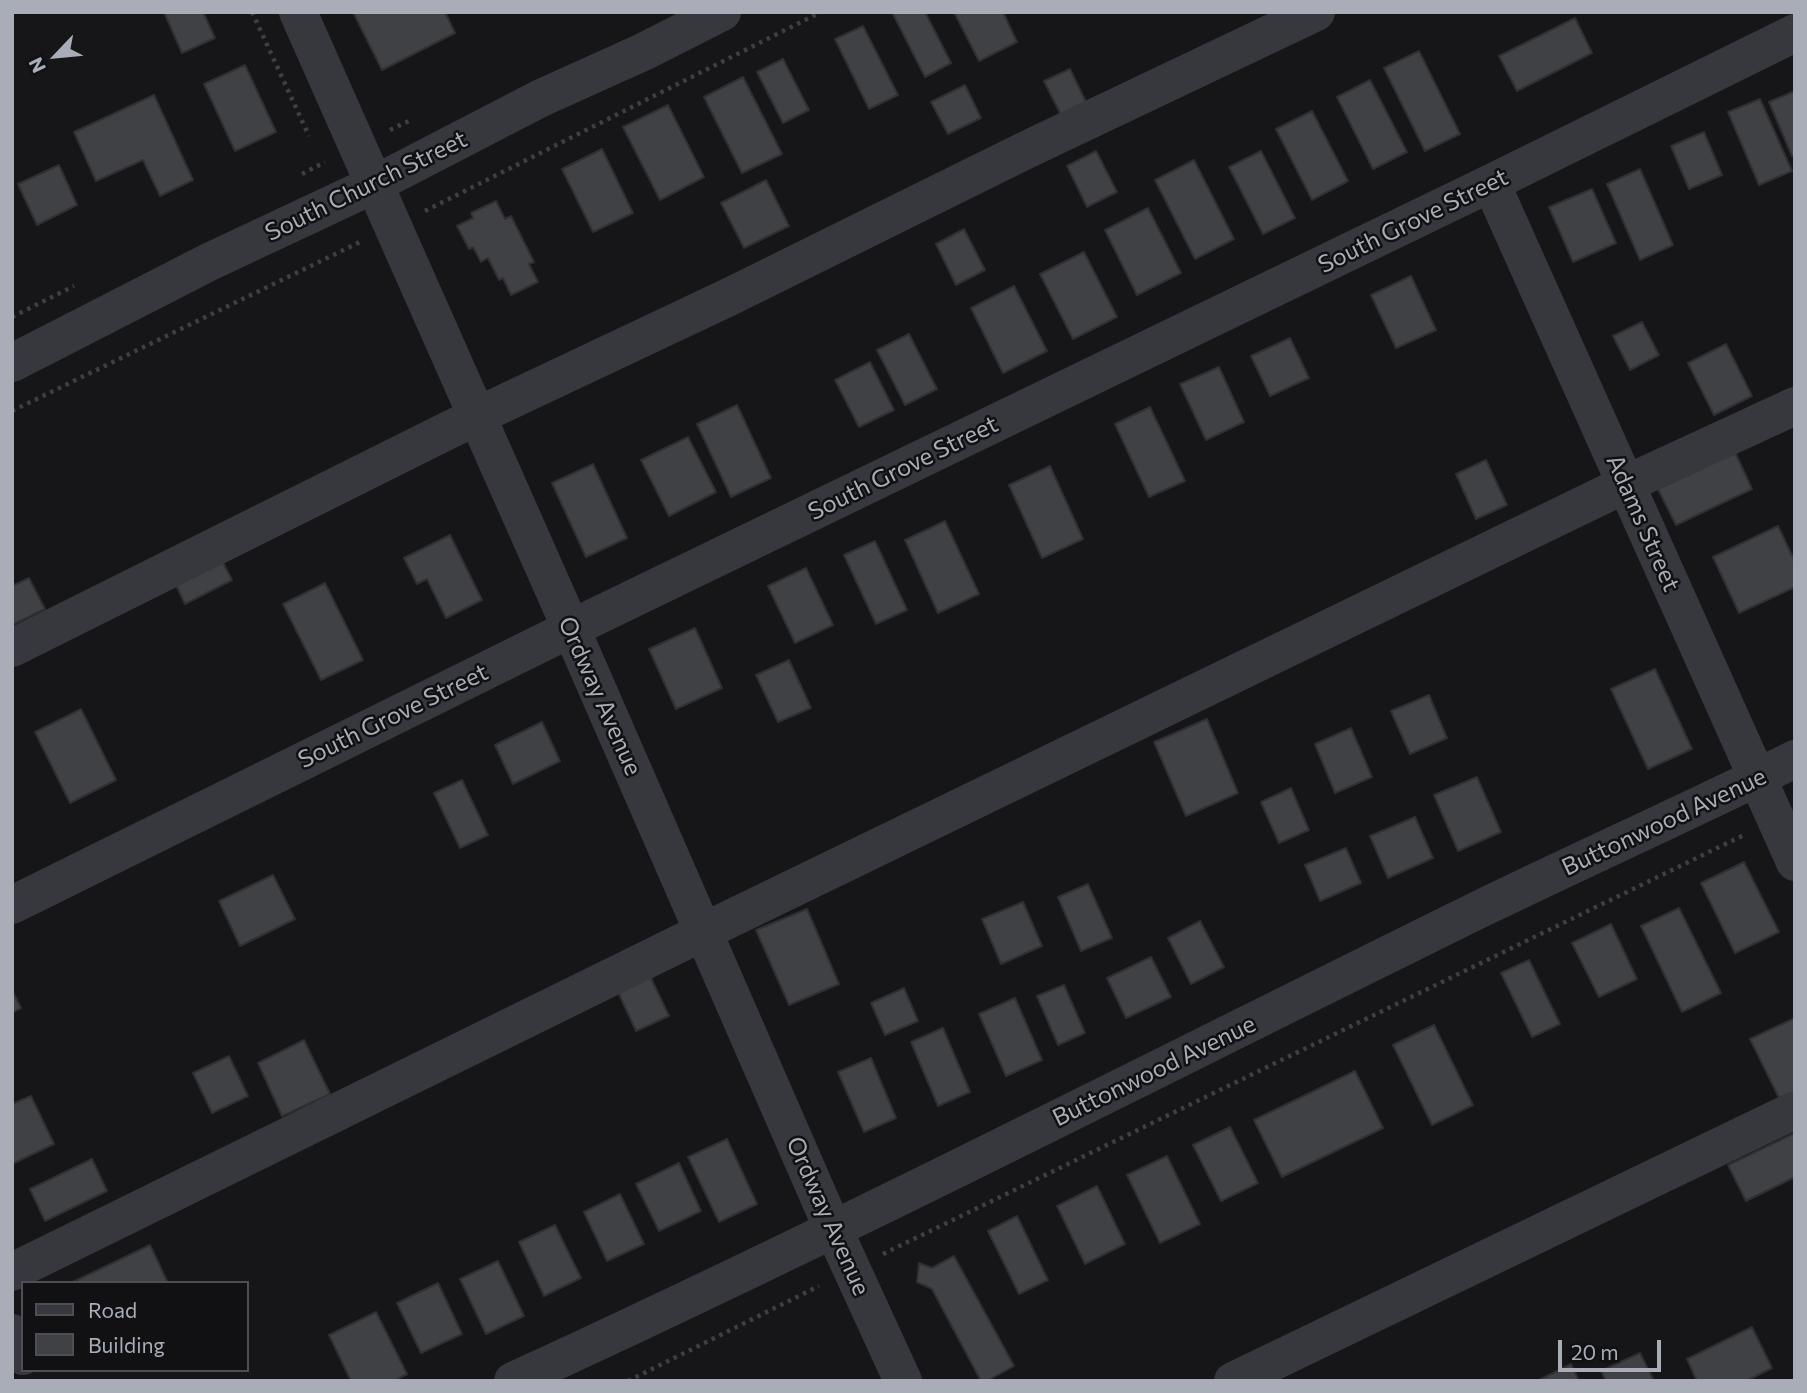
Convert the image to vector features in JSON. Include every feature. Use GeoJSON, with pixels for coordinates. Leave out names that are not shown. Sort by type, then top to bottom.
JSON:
{"type":"FeatureCollection","features":[{"type":"Feature","properties":{"kind":"street","name":"Ordway Avenue"},"geometry":{"type":"LineString","coordinates":[[298,12],[833,1229],[903,1381]]}},
{"type":"Feature","properties":{"kind":"street","name":"South Church Street"},"geometry":{"type":"LineString","coordinates":[[12,363],[209,262],[375,184],[541,98],[643,52],[722,12]]}},
{"type":"Feature","properties":{"kind":"street"},"geometry":{"type":"LineString","coordinates":[[12,648],[477,416],[729,297],[1011,157],[1316,12]]}},
{"type":"Feature","properties":{"kind":"street","name":"South Grove Street"},"geometry":{"type":"LineString","coordinates":[[12,905],[570,629],[1795,33]]}},
{"type":"Feature","properties":{"kind":"street","name":"Adams Street"},"geometry":{"type":"LineString","coordinates":[[1491,183],[1795,862]]}},
{"type":"Feature","properties":{"kind":"street"},"geometry":{"type":"LineString","coordinates":[[12,1272],[703,932],[1626,484],[1795,406]]}},
{"type":"Feature","properties":{"kind":"street","name":"Buttonwood Avenue"},"geometry":{"type":"LineString","coordinates":[[513,1381],[651,1318],[1483,908],[1795,760]]}},
{"type":"Feature","properties":{"kind":"street"},"geometry":{"type":"LineString","coordinates":[[1233,1381],[1795,1110]]}},
{"type":"Feature","properties":{"kind":"street"},"geometry":{"type":"LineString","coordinates":[[12,1333],[21,1352]]}},
{"type":"Feature","properties":{"kind":"path"},"geometry":{"type":"LineString","coordinates":[[252,12],[310,139]]}},
{"type":"Feature","properties":{"kind":"path"},"geometry":{"type":"LineString","coordinates":[[12,411],[394,227],[821,12]]}},
{"type":"Feature","properties":{"kind":"path"},"geometry":{"type":"LineString","coordinates":[[316,152],[338,201]]}},
{"type":"Feature","properties":{"kind":"path"},"geometry":{"type":"LineString","coordinates":[[628,1381],[1776,820]]}},
{"type":"Feature","properties":{"kind":"building"},"geometry":{"type":"Polygon","coordinates":[[[164,12],[203,12],[215,38],[182,53],[164,12]]]}},
{"type":"Feature","properties":{"kind":"building"},"geometry":{"type":"Polygon","coordinates":[[[445,12],[455,33],[382,70],[354,14],[445,12]]]}},
{"type":"Feature","properties":{"kind":"building"},"geometry":{"type":"Polygon","coordinates":[[[892,12],[925,12],[951,63],[925,77],[892,12]]]}},
{"type":"Feature","properties":{"kind":"building"},"geometry":{"type":"Polygon","coordinates":[[[954,12],[1003,12],[1017,42],[979,61],[954,12]]]}},
{"type":"Feature","properties":{"kind":"building"},"geometry":{"type":"Polygon","coordinates":[[[1575,18],[1592,53],[1517,91],[1499,56],[1575,18]]]}},
{"type":"Feature","properties":{"kind":"building"},"geometry":{"type":"Polygon","coordinates":[[[863,26],[898,95],[869,109],[835,39],[863,26]]]}},
{"type":"Feature","properties":{"kind":"building"},"geometry":{"type":"Polygon","coordinates":[[[1419,51],[1460,134],[1425,151],[1384,68],[1419,51]]]}},
{"type":"Feature","properties":{"kind":"building"},"geometry":{"type":"Polygon","coordinates":[[[783,59],[809,110],[783,123],[757,72],[783,59]]]}},
{"type":"Feature","properties":{"kind":"building"},"geometry":{"type":"Polygon","coordinates":[[[245,65],[276,132],[235,151],[204,84],[245,65]]]}},
{"type":"Feature","properties":{"kind":"building"},"geometry":{"type":"Polygon","coordinates":[[[1070,69],[1088,106],[1063,119],[1044,81],[1070,69]]]}},
{"type":"Feature","properties":{"kind":"building"},"geometry":{"type":"Polygon","coordinates":[[[743,77],[782,154],[742,173],[704,97],[743,77]]]}},
{"type":"Feature","properties":{"kind":"building"},"geometry":{"type":"Polygon","coordinates":[[[1370,80],[1407,152],[1373,169],[1337,97],[1370,80]]]}},
{"type":"Feature","properties":{"kind":"building"},"geometry":{"type":"Polygon","coordinates":[[[965,85],[981,118],[948,134],[931,102],[965,85]]]}},
{"type":"Feature","properties":{"kind":"building"},"geometry":{"type":"Polygon","coordinates":[[[1795,91],[1795,155],[1792,156],[1769,102],[1795,91]]]}},
{"type":"Feature","properties":{"kind":"building"},"geometry":{"type":"Polygon","coordinates":[[[154,95],[193,180],[160,196],[143,160],[96,181],[74,132],[154,95]]]}},
{"type":"Feature","properties":{"kind":"building"},"geometry":{"type":"Polygon","coordinates":[[[1760,99],[1792,171],[1759,185],[1728,112],[1760,99]]]}},
{"type":"Feature","properties":{"kind":"building"},"geometry":{"type":"Polygon","coordinates":[[[668,105],[704,177],[660,200],[623,127],[668,105]]]}},
{"type":"Feature","properties":{"kind":"building"},"geometry":{"type":"Polygon","coordinates":[[[1312,111],[1348,181],[1312,200],[1276,129],[1312,111]]]}},
{"type":"Feature","properties":{"kind":"building"},"geometry":{"type":"Polygon","coordinates":[[[1704,132],[1722,175],[1689,189],[1671,146],[1704,132]]]}},
{"type":"Feature","properties":{"kind":"building"},"geometry":{"type":"Polygon","coordinates":[[[602,149],[633,213],[593,232],[562,169],[602,149]]]}},
{"type":"Feature","properties":{"kind":"building"},"geometry":{"type":"Polygon","coordinates":[[[1096,151],[1117,192],[1087,207],[1067,166],[1096,151]]]}},
{"type":"Feature","properties":{"kind":"building"},"geometry":{"type":"Polygon","coordinates":[[[1261,151],[1295,218],[1263,234],[1229,167],[1261,151]]]}},
{"type":"Feature","properties":{"kind":"building"},"geometry":{"type":"Polygon","coordinates":[[[1194,160],[1234,239],[1195,259],[1155,180],[1194,160]]]}},
{"type":"Feature","properties":{"kind":"building"},"geometry":{"type":"Polygon","coordinates":[[[59,165],[77,205],[37,225],[18,184],[59,165]]]}},
{"type":"Feature","properties":{"kind":"building"},"geometry":{"type":"Polygon","coordinates":[[[1640,169],[1673,245],[1640,260],[1607,184],[1640,169]]]}},
{"type":"Feature","properties":{"kind":"building"},"geometry":{"type":"Polygon","coordinates":[[[766,180],[789,226],[744,248],[721,203],[766,180]]]}},
{"type":"Feature","properties":{"kind":"building"},"geometry":{"type":"Polygon","coordinates":[[[1592,189],[1616,243],[1573,262],[1549,207],[1592,189]]]}},
{"type":"Feature","properties":{"kind":"building"},"geometry":{"type":"Polygon","coordinates":[[[496,201],[505,219],[511,216],[534,262],[529,264],[538,282],[511,295],[503,278],[499,280],[488,258],[481,262],[473,247],[469,249],[457,226],[473,218],[471,213],[496,201]]]}},
{"type":"Feature","properties":{"kind":"building"},"geometry":{"type":"Polygon","coordinates":[[[1148,208],[1181,273],[1137,295],[1105,230],[1148,208]]]}},
{"type":"Feature","properties":{"kind":"building"},"geometry":{"type":"Polygon","coordinates":[[[964,229],[985,270],[956,285],[936,244],[964,229]]]}},
{"type":"Feature","properties":{"kind":"building"},"geometry":{"type":"Polygon","coordinates":[[[1084,252],[1117,317],[1073,339],[1040,274],[1084,252]]]}},
{"type":"Feature","properties":{"kind":"building"},"geometry":{"type":"Polygon","coordinates":[[[1411,276],[1436,330],[1396,348],[1371,295],[1411,276]]]}},
{"type":"Feature","properties":{"kind":"building"},"geometry":{"type":"Polygon","coordinates":[[[1014,286],[1047,351],[1003,373],[971,308],[1014,286]]]}},
{"type":"Feature","properties":{"kind":"building"},"geometry":{"type":"Polygon","coordinates":[[[1642,322],[1659,355],[1630,370],[1613,336],[1642,322]]]}},
{"type":"Feature","properties":{"kind":"building"},"geometry":{"type":"Polygon","coordinates":[[[909,334],[937,389],[905,405],[877,350],[909,334]]]}},
{"type":"Feature","properties":{"kind":"building"},"geometry":{"type":"Polygon","coordinates":[[[1290,338],[1309,378],[1270,396],[1251,356],[1290,338]]]}},
{"type":"Feature","properties":{"kind":"building"},"geometry":{"type":"Polygon","coordinates":[[[1726,344],[1752,396],[1714,415],[1688,363],[1726,344]]]}},
{"type":"Feature","properties":{"kind":"building"},"geometry":{"type":"Polygon","coordinates":[[[870,362],[894,410],[859,427],[835,380],[870,362]]]}},
{"type":"Feature","properties":{"kind":"building"},"geometry":{"type":"Polygon","coordinates":[[[1219,367],[1244,422],[1206,440],[1180,384],[1219,367]]]}},
{"type":"Feature","properties":{"kind":"building"},"geometry":{"type":"Polygon","coordinates":[[[737,405],[771,478],[731,497],[697,424],[737,405]]]}},
{"type":"Feature","properties":{"kind":"building"},"geometry":{"type":"Polygon","coordinates":[[[1150,407],[1185,481],[1149,497],[1115,424],[1150,407]]]}},
{"type":"Feature","properties":{"kind":"building"},"geometry":{"type":"Polygon","coordinates":[[[688,437],[716,492],[669,516],[641,460],[688,437]]]}},
{"type":"Feature","properties":{"kind":"building"},"geometry":{"type":"Polygon","coordinates":[[[1735,452],[1752,489],[1676,525],[1658,489],[1735,452]]]}},
{"type":"Feature","properties":{"kind":"building"},"geometry":{"type":"Polygon","coordinates":[[[1486,460],[1507,505],[1476,519],[1456,474],[1486,460]]]}},
{"type":"Feature","properties":{"kind":"building"},"geometry":{"type":"Polygon","coordinates":[[[593,464],[627,538],[586,557],[552,483],[593,464]]]}},
{"type":"Feature","properties":{"kind":"building"},"geometry":{"type":"Polygon","coordinates":[[[1050,466],[1083,539],[1042,558],[1009,485],[1050,466]]]}},
{"type":"Feature","properties":{"kind":"building"},"geometry":{"type":"Polygon","coordinates":[[[945,521],[979,594],[938,613],[905,540],[945,521]]]}},
{"type":"Feature","properties":{"kind":"building"},"geometry":{"type":"Polygon","coordinates":[[[1778,526],[1795,562],[1795,587],[1739,613],[1713,557],[1778,526]]]}},
{"type":"Feature","properties":{"kind":"building"},"geometry":{"type":"Polygon","coordinates":[[[450,535],[482,600],[446,618],[427,579],[417,584],[404,558],[450,535]]]}},
{"type":"Feature","properties":{"kind":"building"},"geometry":{"type":"Polygon","coordinates":[[[875,541],[907,610],[876,624],[844,555],[875,541]]]}},
{"type":"Feature","properties":{"kind":"building"},"geometry":{"type":"Polygon","coordinates":[[[218,553],[232,580],[185,604],[172,577],[218,553]]]}},
{"type":"Feature","properties":{"kind":"building"},"geometry":{"type":"Polygon","coordinates":[[[806,568],[833,625],[795,643],[768,586],[806,568]]]}},
{"type":"Feature","properties":{"kind":"building"},"geometry":{"type":"Polygon","coordinates":[[[29,578],[45,609],[12,625],[12,586],[29,578]]]}},
{"type":"Feature","properties":{"kind":"building"},"geometry":{"type":"Polygon","coordinates":[[[325,583],[363,660],[321,680],[283,604],[325,583]]]}},
{"type":"Feature","properties":{"kind":"building"},"geometry":{"type":"Polygon","coordinates":[[[695,628],[722,688],[676,709],[649,649],[695,628]]]}},
{"type":"Feature","properties":{"kind":"building"},"geometry":{"type":"Polygon","coordinates":[[[789,660],[811,708],[778,722],[756,675],[789,660]]]}},
{"type":"Feature","properties":{"kind":"building"},"geometry":{"type":"Polygon","coordinates":[[[1655,669],[1692,749],[1648,769],[1611,689],[1655,669]]]}},
{"type":"Feature","properties":{"kind":"building"},"geometry":{"type":"Polygon","coordinates":[[[1429,695],[1447,738],[1410,754],[1391,711],[1429,695]]]}},
{"type":"Feature","properties":{"kind":"building"},"geometry":{"type":"Polygon","coordinates":[[[81,709],[116,780],[70,803],[35,732],[81,709]]]}},
{"type":"Feature","properties":{"kind":"building"},"geometry":{"type":"Polygon","coordinates":[[[1207,719],[1238,793],[1186,816],[1154,742],[1207,719]]]}},
{"type":"Feature","properties":{"kind":"building"},"geometry":{"type":"Polygon","coordinates":[[[542,722],[560,761],[513,784],[495,745],[542,722]]]}},
{"type":"Feature","properties":{"kind":"building"},"geometry":{"type":"Polygon","coordinates":[[[1351,728],[1372,777],[1335,793],[1315,744],[1351,728]]]}},
{"type":"Feature","properties":{"kind":"building"},"geometry":{"type":"Polygon","coordinates":[[[1477,777],[1501,832],[1458,851],[1434,795],[1477,777]]]}},
{"type":"Feature","properties":{"kind":"building"},"geometry":{"type":"Polygon","coordinates":[[[462,780],[488,835],[460,848],[434,793],[462,780]]]}},
{"type":"Feature","properties":{"kind":"building"},"geometry":{"type":"Polygon","coordinates":[[[1291,788],[1309,830],[1279,843],[1261,802],[1291,788]]]}},
{"type":"Feature","properties":{"kind":"building"},"geometry":{"type":"Polygon","coordinates":[[[1415,817],[1433,858],[1388,878],[1370,836],[1415,817]]]}},
{"type":"Feature","properties":{"kind":"building"},"geometry":{"type":"Polygon","coordinates":[[[1346,848],[1361,883],[1320,901],[1305,865],[1346,848]]]}},
{"type":"Feature","properties":{"kind":"building"},"geometry":{"type":"Polygon","coordinates":[[[1744,862],[1779,932],[1735,953],[1701,883],[1744,862]]]}},
{"type":"Feature","properties":{"kind":"building"},"geometry":{"type":"Polygon","coordinates":[[[273,875],[295,919],[240,946],[219,901],[273,875]]]}},
{"type":"Feature","properties":{"kind":"building"},"geometry":{"type":"Polygon","coordinates":[[[1088,884],[1112,938],[1081,951],[1058,897],[1088,884]]]}},
{"type":"Feature","properties":{"kind":"building"},"geometry":{"type":"Polygon","coordinates":[[[1023,902],[1042,946],[1001,964],[982,919],[1023,902]]]}},
{"type":"Feature","properties":{"kind":"building"},"geometry":{"type":"Polygon","coordinates":[[[1679,908],[1721,993],[1682,1012],[1641,926],[1679,908]]]}},
{"type":"Feature","properties":{"kind":"building"},"geometry":{"type":"Polygon","coordinates":[[[807,909],[839,984],[789,1005],[756,930],[807,909]]]}},
{"type":"Feature","properties":{"kind":"building"},"geometry":{"type":"Polygon","coordinates":[[[1200,921],[1224,967],[1191,984],[1168,938],[1200,921]]]}},
{"type":"Feature","properties":{"kind":"building"},"geometry":{"type":"Polygon","coordinates":[[[1611,924],[1637,979],[1599,997],[1572,943],[1611,924]]]}},
{"type":"Feature","properties":{"kind":"building"},"geometry":{"type":"Polygon","coordinates":[[[1151,957],[1171,997],[1126,1018],[1107,978],[1151,957]]]}},
{"type":"Feature","properties":{"kind":"building"},"geometry":{"type":"Polygon","coordinates":[[[1529,960],[1560,1024],[1532,1037],[1501,973],[1529,960]]]}},
{"type":"Feature","properties":{"kind":"building"},"geometry":{"type":"Polygon","coordinates":[[[650,976],[669,1016],[636,1031],[618,992],[650,976]]]}},
{"type":"Feature","properties":{"kind":"building"},"geometry":{"type":"Polygon","coordinates":[[[1064,985],[1085,1033],[1058,1045],[1037,996],[1064,985]]]}},
{"type":"Feature","properties":{"kind":"building"},"geometry":{"type":"Polygon","coordinates":[[[904,988],[918,1021],[885,1035],[871,1003],[904,988]]]}},
{"type":"Feature","properties":{"kind":"building"},"geometry":{"type":"Polygon","coordinates":[[[12,990],[21,1008],[12,1013],[12,990]]]}},
{"type":"Feature","properties":{"kind":"building"},"geometry":{"type":"Polygon","coordinates":[[[1015,998],[1042,1060],[1006,1076],[979,1014],[1015,998]]]}},
{"type":"Feature","properties":{"kind":"building"},"geometry":{"type":"Polygon","coordinates":[[[1795,1018],[1795,1097],[1782,1104],[1750,1039],[1795,1018]]]}},
{"type":"Feature","properties":{"kind":"building"},"geometry":{"type":"Polygon","coordinates":[[[1434,1025],[1473,1105],[1432,1125],[1393,1045],[1434,1025]]]}},
{"type":"Feature","properties":{"kind":"building"},"geometry":{"type":"Polygon","coordinates":[[[943,1028],[970,1092],[938,1106],[911,1042],[943,1028]]]}},
{"type":"Feature","properties":{"kind":"building"},"geometry":{"type":"Polygon","coordinates":[[[304,1040],[330,1094],[282,1116],[258,1063],[304,1040]]]}},
{"type":"Feature","properties":{"kind":"building"},"geometry":{"type":"Polygon","coordinates":[[[229,1056],[248,1096],[212,1113],[193,1073],[229,1056]]]}},
{"type":"Feature","properties":{"kind":"building"},"geometry":{"type":"Polygon","coordinates":[[[871,1058],[896,1118],[864,1132],[838,1072],[871,1058]]]}},
{"type":"Feature","properties":{"kind":"building"},"geometry":{"type":"Polygon","coordinates":[[[1355,1071],[1383,1128],[1282,1177],[1254,1120],[1355,1071]]]}},
{"type":"Feature","properties":{"kind":"building"},"geometry":{"type":"Polygon","coordinates":[[[31,1096],[54,1144],[12,1164],[12,1104],[31,1096]]]}},
{"type":"Feature","properties":{"kind":"building"},"geometry":{"type":"Polygon","coordinates":[[[1230,1127],[1258,1183],[1221,1201],[1193,1145],[1230,1127]]]}},
{"type":"Feature","properties":{"kind":"building"},"geometry":{"type":"Polygon","coordinates":[[[1795,1133],[1795,1177],[1746,1201],[1728,1165],[1795,1133]]]}},
{"type":"Feature","properties":{"kind":"building"},"geometry":{"type":"Polygon","coordinates":[[[727,1139],[757,1204],[719,1222],[688,1157],[727,1139]]]}},
{"type":"Feature","properties":{"kind":"building"},"geometry":{"type":"Polygon","coordinates":[[[1167,1156],[1200,1224],[1160,1243],[1127,1175],[1167,1156]]]}},
{"type":"Feature","properties":{"kind":"building"},"geometry":{"type":"Polygon","coordinates":[[[92,1159],[107,1191],[45,1221],[30,1189],[92,1159]]]}},
{"type":"Feature","properties":{"kind":"building"},"geometry":{"type":"Polygon","coordinates":[[[679,1163],[701,1211],[659,1231],[636,1184],[679,1163]]]}},
{"type":"Feature","properties":{"kind":"building"},"geometry":{"type":"Polygon","coordinates":[[[1097,1186],[1125,1244],[1085,1264],[1057,1206],[1097,1186]]]}},
{"type":"Feature","properties":{"kind":"building"},"geometry":{"type":"Polygon","coordinates":[[[620,1194],[644,1244],[607,1261],[584,1212],[620,1194]]]}},
{"type":"Feature","properties":{"kind":"building"},"geometry":{"type":"Polygon","coordinates":[[[1017,1216],[1048,1280],[1019,1294],[988,1231],[1017,1216]]]}},
{"type":"Feature","properties":{"kind":"building"},"geometry":{"type":"Polygon","coordinates":[[[555,1225],[581,1278],[544,1296],[519,1242],[555,1225]]]}},
{"type":"Feature","properties":{"kind":"building"},"geometry":{"type":"Polygon","coordinates":[[[150,1245],[167,1281],[75,1281],[150,1245]]]}},
{"type":"Feature","properties":{"kind":"building"},"geometry":{"type":"Polygon","coordinates":[[[954,1256],[1014,1366],[987,1381],[981,1381],[932,1289],[917,1282],[919,1263],[932,1268],[954,1256]]]}},
{"type":"Feature","properties":{"kind":"building"},"geometry":{"type":"Polygon","coordinates":[[[498,1261],[524,1316],[486,1334],[460,1279],[498,1261]]]}},
{"type":"Feature","properties":{"kind":"building"},"geometry":{"type":"Polygon","coordinates":[[[438,1283],[462,1334],[421,1353],[397,1303],[438,1283]]]}},
{"type":"Feature","properties":{"kind":"building"},"geometry":{"type":"Polygon","coordinates":[[[376,1312],[407,1374],[394,1381],[351,1381],[329,1335],[376,1312]]]}},
{"type":"Feature","properties":{"kind":"building"},"geometry":{"type":"Polygon","coordinates":[[[1752,1327],[1772,1368],[1746,1381],[1697,1381],[1687,1359],[1752,1327]]]}},
{"type":"Feature","properties":{"kind":"building"},"geometry":{"type":"Polygon","coordinates":[[[1640,1353],[1654,1381],[1606,1381],[1601,1371],[1640,1353]]]}},
{"type":"Feature","properties":{"kind":"building"},"geometry":{"type":"Polygon","coordinates":[[[1571,1364],[1579,1381],[1537,1381],[1571,1364]]]}}]}
